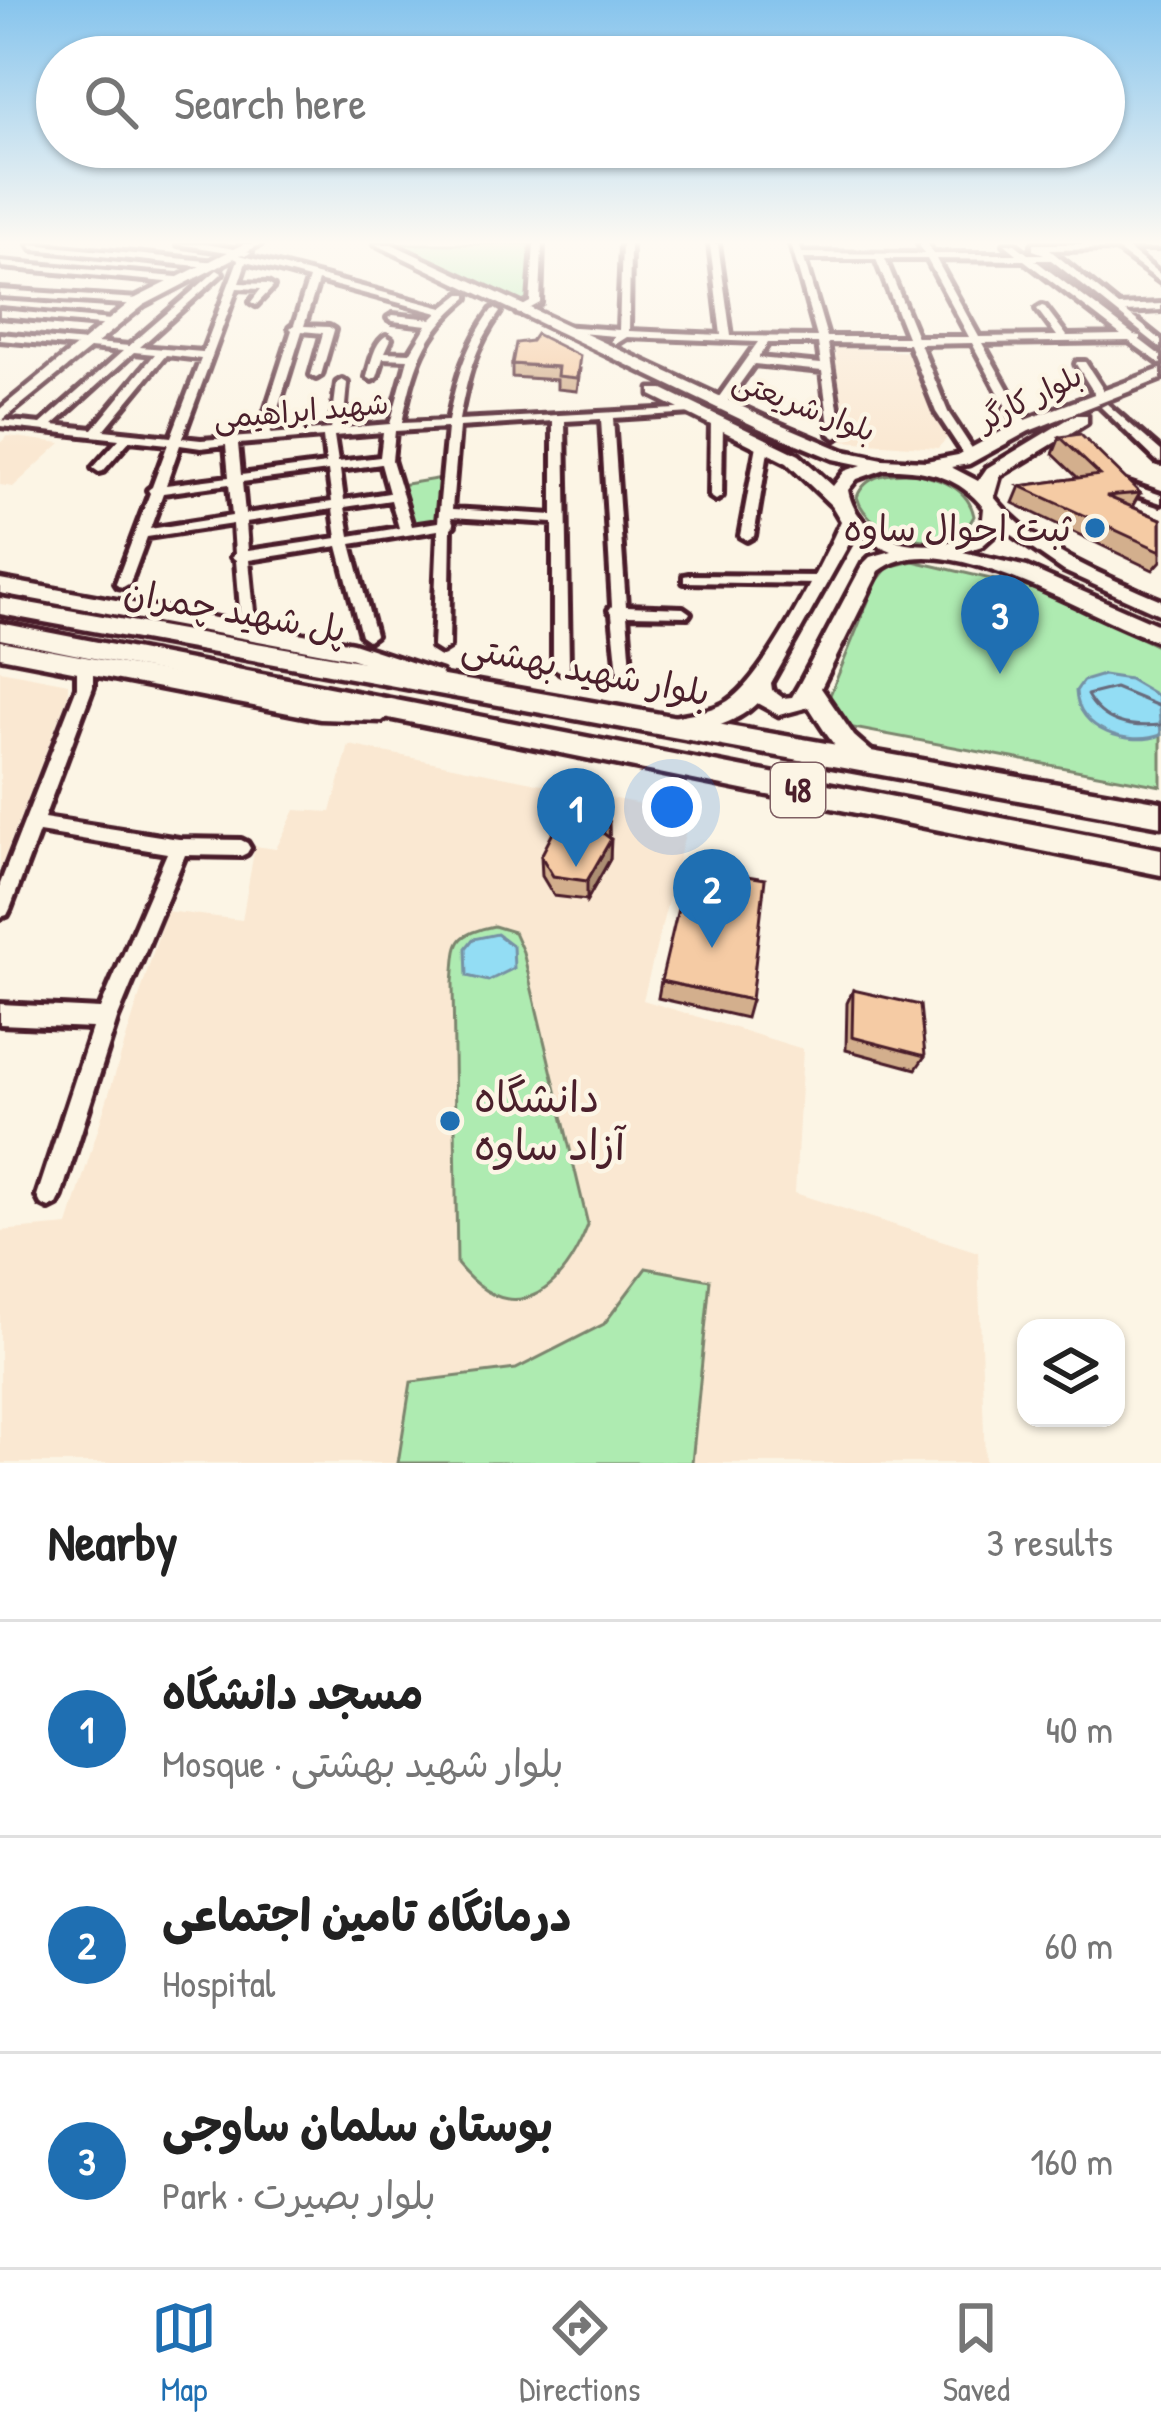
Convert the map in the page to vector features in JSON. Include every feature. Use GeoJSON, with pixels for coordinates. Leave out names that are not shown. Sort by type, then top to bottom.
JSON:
{"type":"FeatureCollection","features":[{"type":"Feature","properties":{"kind":"main road"},"geometry":{"type":"LineString","coordinates":[[0,420],[125,312]]}},
{"type":"Feature","properties":{"kind":"main road","name":"بلوار شریعتی"},"geometry":{"type":"LineString","coordinates":[[496,312],[692,410],[834,443],[883,464],[922,465]]}},
{"type":"Feature","properties":{"kind":"main road","name":"بلوار شریعتی"},"geometry":{"type":"LineString","coordinates":[[523,312],[606,350],[805,467],[844,512],[888,544],[1021,571],[1161,635]]}},
{"type":"Feature","properties":{"kind":"main road","name":"بلوار کارگر"},"geometry":{"type":"LineString","coordinates":[[922,465],[969,457],[1023,427],[1104,400],[1161,374]]}},
{"type":"Feature","properties":{"kind":"main road","name":"بلوار کارگر"},"geometry":{"type":"LineString","coordinates":[[989,502],[986,483],[993,472],[1104,400],[1161,388]]}},
{"type":"Feature","properties":{"kind":"main road"},"geometry":{"type":"LineString","coordinates":[[805,467],[828,465],[834,443]]}},
{"type":"Feature","properties":{"kind":"main road"},"geometry":{"type":"LineString","coordinates":[[969,457],[970,464],[993,472]]}},
{"type":"Feature","properties":{"kind":"main road"},"geometry":{"type":"LineString","coordinates":[[674,725],[716,718],[744,703],[823,574],[844,512],[846,480],[883,464]]}},
{"type":"Feature","properties":{"kind":"main road"},"geometry":{"type":"LineString","coordinates":[[922,465],[963,479],[1011,528],[1057,561],[1161,608]]}},
{"type":"Feature","properties":{"kind":"main road"},"geometry":{"type":"LineString","coordinates":[[760,682],[760,694],[779,707],[799,704],[862,581],[877,562],[979,542],[992,530],[989,502]]}},
{"type":"Feature","properties":{"kind":"main road"},"geometry":{"type":"LineString","coordinates":[[823,574],[853,568],[862,581]]}},
{"type":"Feature","properties":{"kind":"main road","name":"بلوار شهید بهشتی"},"geometry":{"type":"LineString","coordinates":[[0,586],[353,651],[458,687],[1161,814]]}},
{"type":"Feature","properties":{"kind":"main road","name":"پل شهید چمران"},"geometry":{"type":"LineString","coordinates":[[0,606],[458,687]]}},
{"type":"Feature","properties":{"kind":"main road","name":"پل شهید چمران"},"geometry":{"type":"LineString","coordinates":[[0,631],[436,714]]}},
{"type":"Feature","properties":{"kind":"main road","name":"بلوار شهید بهشتی"},"geometry":{"type":"LineString","coordinates":[[0,649],[320,710],[436,714],[1161,862]]}},
{"type":"Feature","properties":{"kind":"main road"},"geometry":{"type":"LineString","coordinates":[[809,689],[844,742],[874,764]]}},
{"type":"Feature","properties":{"kind":"street"},"geometry":{"type":"LineString","coordinates":[[44,427],[169,312]]}},
{"type":"Feature","properties":{"kind":"street"},"geometry":{"type":"LineString","coordinates":[[123,583],[223,312]]}},
{"type":"Feature","properties":{"kind":"street"},"geometry":{"type":"LineString","coordinates":[[262,440],[301,312]]}},
{"type":"Feature","properties":{"kind":"street"},"geometry":{"type":"LineString","coordinates":[[407,532],[386,460],[412,356],[441,312]]}},
{"type":"Feature","properties":{"kind":"street"},"geometry":{"type":"LineString","coordinates":[[441,646],[452,423],[478,330],[495,312]]}},
{"type":"Feature","properties":{"kind":"street"},"geometry":{"type":"LineString","coordinates":[[606,350],[624,334],[624,312]]}},
{"type":"Feature","properties":{"kind":"street"},"geometry":{"type":"LineString","coordinates":[[724,312],[727,340]]}},
{"type":"Feature","properties":{"kind":"street"},"geometry":{"type":"LineString","coordinates":[[815,312],[823,342],[834,443]]}},
{"type":"Feature","properties":{"kind":"street"},"geometry":{"type":"LineString","coordinates":[[903,312],[942,412],[969,457]]}},
{"type":"Feature","properties":{"kind":"street"},"geometry":{"type":"LineString","coordinates":[[960,312],[1023,427]]}},
{"type":"Feature","properties":{"kind":"street"},"geometry":{"type":"LineString","coordinates":[[1044,312],[1064,339]]}},
{"type":"Feature","properties":{"kind":"street"},"geometry":{"type":"LineString","coordinates":[[1101,312],[1161,361]]}},
{"type":"Feature","properties":{"kind":"street"},"geometry":{"type":"LineString","coordinates":[[1121,312],[1161,345]]}},
{"type":"Feature","properties":{"kind":"street"},"geometry":{"type":"LineString","coordinates":[[0,313],[111,323]]}},
{"type":"Feature","properties":{"kind":"street"},"geometry":{"type":"LineString","coordinates":[[393,318],[430,322]]}},
{"type":"Feature","properties":{"kind":"street"},"geometry":{"type":"LineString","coordinates":[[295,328],[329,330],[316,375]]}},
{"type":"Feature","properties":{"kind":"street"},"geometry":{"type":"LineString","coordinates":[[560,329],[823,342],[1136,338]]}},
{"type":"Feature","properties":{"kind":"street"},"geometry":{"type":"LineString","coordinates":[[372,377],[386,339]]}},
{"type":"Feature","properties":{"kind":"street"},"geometry":{"type":"LineString","coordinates":[[3,340],[207,356]]}},
{"type":"Feature","properties":{"kind":"street"},"geometry":{"type":"LineString","coordinates":[[716,496],[718,413],[764,341]]}},
{"type":"Feature","properties":{"kind":"street"},"geometry":{"type":"LineString","coordinates":[[95,434],[162,353]]}},
{"type":"Feature","properties":{"kind":"street"},"geometry":{"type":"LineString","coordinates":[[380,355],[412,356]]}},
{"type":"Feature","properties":{"kind":"street"},"geometry":{"type":"LineString","coordinates":[[750,360],[826,368]]}},
{"type":"Feature","properties":{"kind":"street"},"geometry":{"type":"LineString","coordinates":[[1081,364],[1104,400],[1161,458]]}},
{"type":"Feature","properties":{"kind":"street"},"geometry":{"type":"LineString","coordinates":[[342,383],[332,467],[344,541],[368,634]]}},
{"type":"Feature","properties":{"kind":"street"},"geometry":{"type":"LineString","coordinates":[[655,412],[664,404],[664,395]]}},
{"type":"Feature","properties":{"kind":"street","name":"شهید ابراهیمی"},"geometry":{"type":"LineString","coordinates":[[0,420],[173,443],[232,443],[392,427],[692,410]]}},
{"type":"Feature","properties":{"kind":"street"},"geometry":{"type":"LineString","coordinates":[[608,415],[623,668]]}},
{"type":"Feature","properties":{"kind":"street"},"geometry":{"type":"LineString","coordinates":[[559,417],[561,667]]}},
{"type":"Feature","properties":{"kind":"street"},"geometry":{"type":"LineString","coordinates":[[1061,427],[1078,443]]}},
{"type":"Feature","properties":{"kind":"street"},"geometry":{"type":"LineString","coordinates":[[98,468],[126,438]]}},
{"type":"Feature","properties":{"kind":"street"},"geometry":{"type":"LineString","coordinates":[[232,443],[248,622]]}},
{"type":"Feature","properties":{"kind":"street"},"geometry":{"type":"LineString","coordinates":[[747,536],[763,445]]}},
{"type":"Feature","properties":{"kind":"street"},"geometry":{"type":"LineString","coordinates":[[154,490],[386,460]]}},
{"type":"Feature","properties":{"kind":"street"},"geometry":{"type":"LineString","coordinates":[[1111,475],[1127,490],[1161,499]]}},
{"type":"Feature","properties":{"kind":"street"},"geometry":{"type":"LineString","coordinates":[[140,534],[395,496]]}},
{"type":"Feature","properties":{"kind":"street"},"geometry":{"type":"LineString","coordinates":[[239,557],[407,532],[447,519],[561,519]]}},
{"type":"Feature","properties":{"kind":"street"},"geometry":{"type":"LineString","coordinates":[[689,579],[823,574]]}},
{"type":"Feature","properties":{"kind":"street"},"geometry":{"type":"LineString","coordinates":[[616,610],[683,613]]}},
{"type":"Feature","properties":{"kind":"street"},"geometry":{"type":"LineString","coordinates":[[0,909],[85,687],[85,665]]}},
{"type":"Feature","properties":{"kind":"street"},"geometry":{"type":"LineString","coordinates":[[34,824],[179,847],[242,848]]}},
{"type":"Feature","properties":{"kind":"street"},"geometry":{"type":"LineString","coordinates":[[49,1196],[106,1019],[179,847]]}},
{"type":"Feature","properties":{"kind":"street"},"geometry":{"type":"LineString","coordinates":[[0,1014],[106,1019]]}},
{"type":"Feature","properties":{"kind":"shaded area"},"geometry":{"type":"Polygon","coordinates":[[[835,348],[913,352],[947,438],[938,448],[842,441],[835,348]]]}},
{"type":"Feature","properties":{"kind":"shaded area"},"geometry":{"type":"Polygon","coordinates":[[[8,436],[61,443],[13,487],[0,485],[0,443],[8,436]]]}},
{"type":"Feature","properties":{"kind":"shaded area"},"geometry":{"type":"Polygon","coordinates":[[[0,670],[68,683],[68,695],[0,869],[0,670]]]}},
{"type":"Feature","properties":{"kind":"shaded area","name":"دانشگاه آزاد ساوه"},"geometry":{"type":"Polygon","coordinates":[[[349,745],[690,814],[643,1000],[803,1049],[795,1193],[978,1252],[985,1463],[0,1463],[0,1231],[68,1225],[166,911],[242,920],[255,846],[276,849],[295,810],[331,812],[349,745]]]}},
{"type":"Feature","properties":{"kind":"green space"},"geometry":{"type":"Polygon","coordinates":[[[914,473],[943,482],[966,498],[974,516],[964,529],[932,540],[912,538],[877,524],[864,512],[857,497],[866,483],[888,474],[914,473]]]}},
{"type":"Feature","properties":{"kind":"green space"},"geometry":{"type":"Polygon","coordinates":[[[442,478],[440,523],[412,527],[400,485],[442,478]]]}},
{"type":"Feature","properties":{"kind":"green space"},"geometry":{"type":"Polygon","coordinates":[[[913,561],[1043,591],[1161,648],[1161,786],[848,727],[828,700],[876,582],[888,567],[913,561]]]}},
{"type":"Feature","properties":{"kind":"green space"},"geometry":{"type":"Polygon","coordinates":[[[494,926],[514,932],[523,952],[588,1225],[564,1269],[549,1285],[533,1296],[516,1299],[497,1296],[478,1285],[457,1264],[455,958],[463,937],[494,926]]]}},
{"type":"Feature","properties":{"kind":"green space"},"geometry":{"type":"Polygon","coordinates":[[[646,1268],[710,1280],[692,1463],[398,1463],[411,1382],[516,1369],[604,1324],[646,1268]]]}},
{"type":"Feature","properties":{"kind":"water"},"geometry":{"type":"Polygon","coordinates":[[[1103,675],[1129,679],[1158,696],[1161,735],[1120,737],[1085,716],[1076,691],[1083,681],[1103,675]]]}},
{"type":"Feature","properties":{"kind":"water"},"geometry":{"type":"Polygon","coordinates":[[[497,934],[513,946],[514,968],[488,981],[467,976],[466,948],[473,939],[497,934]]]}},
{"type":"Feature","properties":{"kind":"building"},"geometry":{"type":"Polygon","coordinates":[[[536,334],[580,356],[577,378],[557,376],[558,367],[512,364],[516,343],[531,341],[536,334]]]}},
{"type":"Feature","properties":{"kind":"building"},"geometry":{"type":"Polygon","coordinates":[[[1080,434],[1140,493],[1106,496],[1161,519],[1161,551],[1020,486],[1100,475],[1060,437],[1080,434]]]}},
{"type":"Feature","properties":{"kind":"building"},"geometry":{"type":"Polygon","coordinates":[[[576,817],[609,822],[603,833],[611,839],[587,881],[553,876],[541,856],[559,821],[572,825],[576,817]]]}},
{"type":"Feature","properties":{"kind":"building"},"geometry":{"type":"Polygon","coordinates":[[[688,866],[765,879],[751,1000],[661,981],[688,866]]]}},
{"type":"Feature","properties":{"kind":"building"},"geometry":{"type":"Polygon","coordinates":[[[853,990],[920,1005],[925,1056],[852,1037],[853,990]]]}},
{"type":"Feature","properties":{"kind":"place","name":"ثبت احوال ساوه"},"geometry":{"type":"Point","coordinates":[1095,528]}},
{"type":"Feature","properties":{"kind":"place","name":"بوستان سلمان ساوجی"},"geometry":{"type":"Point","coordinates":[1000,674]}},
{"type":"Feature","properties":{"kind":"place","name":"مسجد دانشگاه"},"geometry":{"type":"Point","coordinates":[576,867]}},
{"type":"Feature","properties":{"kind":"place","name":"درمانگاه تامین اجتماعی"},"geometry":{"type":"Point","coordinates":[712,948]}},
{"type":"Feature","properties":{"kind":"place","name":"دانشگاه آزاد ساوه"},"geometry":{"type":"Point","coordinates":[450,1121]}}]}
